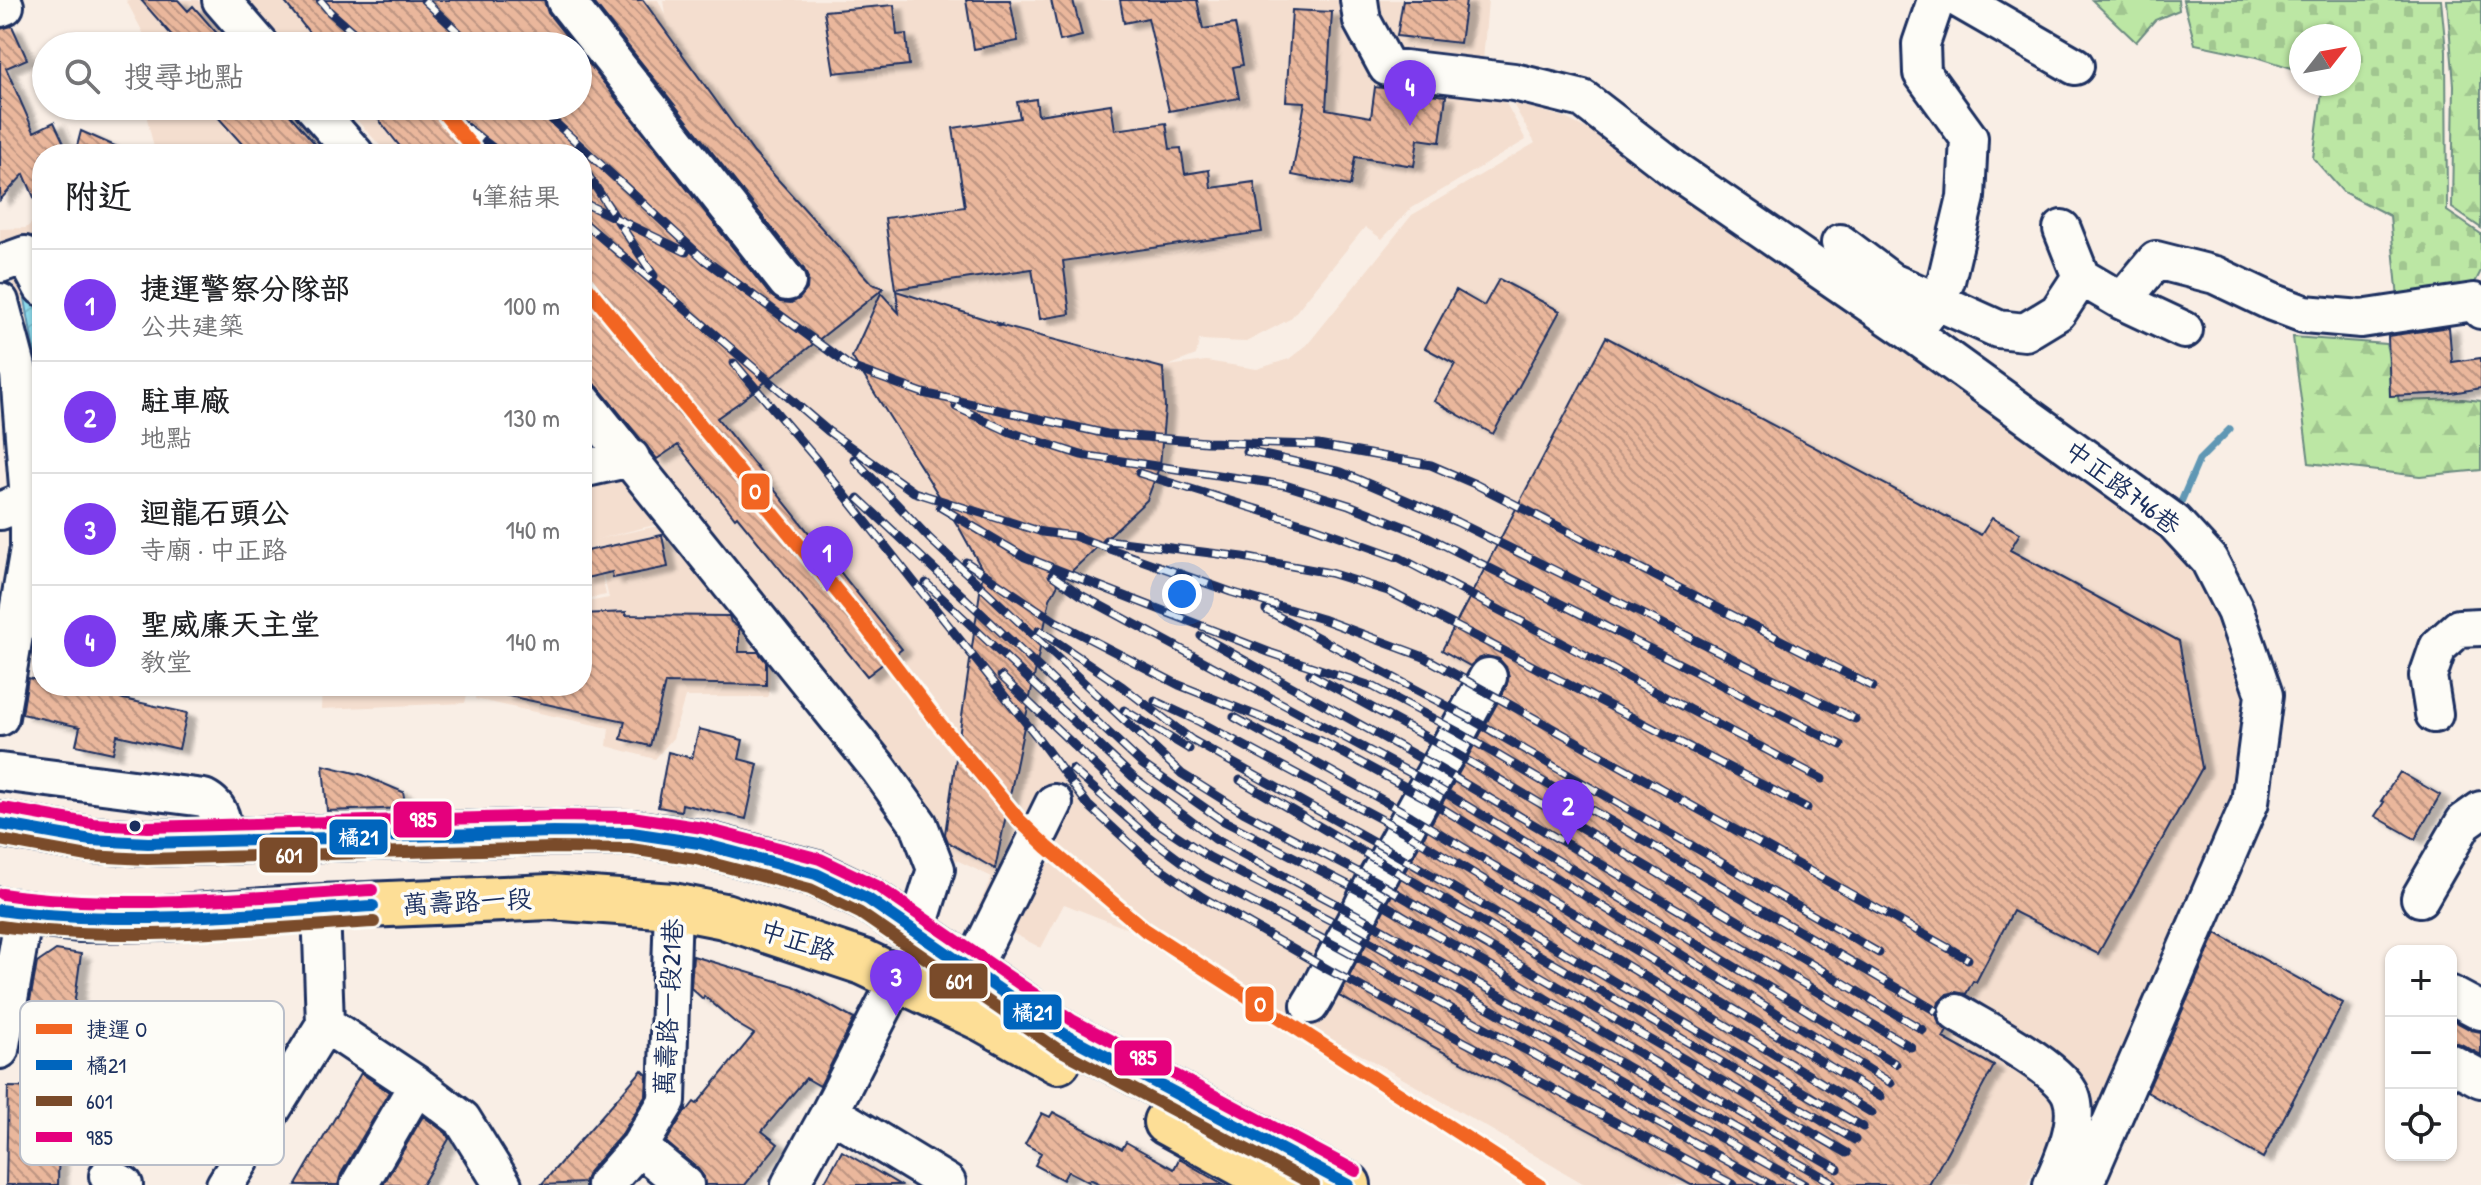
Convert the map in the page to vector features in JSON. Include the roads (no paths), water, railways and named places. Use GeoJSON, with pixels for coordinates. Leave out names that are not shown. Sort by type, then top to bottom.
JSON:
{"type":"FeatureCollection","features":[{"type":"Feature","properties":{"kind":"main road"},"geometry":{"type":"LineString","coordinates":[[0,824],[91,840],[148,843],[553,832],[632,833],[699,843],[816,874],[868,899],[1064,1034],[1348,1185]]}},
{"type":"Feature","properties":{"kind":"main road","name":"中正路"},"geometry":{"type":"LineString","coordinates":[[550,897],[673,906],[724,916],[863,962],[985,1020],[1256,1179]]}},
{"type":"Feature","properties":{"kind":"main road","name":"萬壽路一段"},"geometry":{"type":"LineString","coordinates":[[12,912],[79,919],[165,918],[321,907],[550,897]]}},
{"type":"Feature","properties":{"kind":"main road"},"geometry":{"type":"LineString","coordinates":[[899,977],[916,933]]}},
{"type":"Feature","properties":{"kind":"street"},"geometry":{"type":"LineString","coordinates":[[221,0],[249,32]]}},
{"type":"Feature","properties":{"kind":"street"},"geometry":{"type":"LineString","coordinates":[[565,0],[590,32]]}},
{"type":"Feature","properties":{"kind":"street","name":"中正路746巷"},"geometry":{"type":"LineString","coordinates":[[1359,0],[1362,21],[1387,67],[1514,82],[1583,99],[1675,170],[1912,333],[2174,522],[2209,560],[2235,611],[2264,695],[2250,802],[2084,1185]]}},
{"type":"Feature","properties":{"kind":"street"},"geometry":{"type":"LineString","coordinates":[[1912,333],[1936,301],[1946,281],[1966,197],[1969,138],[1922,73],[1921,44],[1936,0]]}},
{"type":"Feature","properties":{"kind":"street"},"geometry":{"type":"LineString","coordinates":[[1960,0],[2075,66]]}},
{"type":"Feature","properties":{"kind":"street"},"geometry":{"type":"LineString","coordinates":[[592,34],[787,282]]}},
{"type":"Feature","properties":{"kind":"street"},"geometry":{"type":"LineString","coordinates":[[325,120],[346,144]]}},
{"type":"Feature","properties":{"kind":"street"},"geometry":{"type":"LineString","coordinates":[[2062,229],[2081,277],[2122,301],[2184,330]]}},
{"type":"Feature","properties":{"kind":"street"},"geometry":{"type":"LineString","coordinates":[[1840,243],[1892,282],[1998,329],[2025,332],[2058,312],[2081,277]]}},
{"type":"Feature","properties":{"kind":"street"},"geometry":{"type":"LineString","coordinates":[[0,264],[25,255],[32,268]]}},
{"type":"Feature","properties":{"kind":"street"},"geometry":{"type":"LineString","coordinates":[[2122,301],[2156,260],[2215,275],[2304,314],[2361,319],[2479,304]]}},
{"type":"Feature","properties":{"kind":"street"},"geometry":{"type":"LineString","coordinates":[[0,302],[19,374],[29,548],[0,717]]}},
{"type":"Feature","properties":{"kind":"street"},"geometry":{"type":"LineString","coordinates":[[592,412],[879,769],[919,825],[936,869],[916,933]]}},
{"type":"Feature","properties":{"kind":"street"},"geometry":{"type":"LineString","coordinates":[[592,467],[631,458]]}},
{"type":"Feature","properties":{"kind":"street"},"geometry":{"type":"LineString","coordinates":[[2434,714],[2428,676],[2438,647],[2459,628],[2481,627]]}},
{"type":"Feature","properties":{"kind":"street"},"geometry":{"type":"LineString","coordinates":[[1310,1005],[1326,981],[1368,895],[1488,677]]}},
{"type":"Feature","properties":{"kind":"street"},"geometry":{"type":"LineString","coordinates":[[0,772],[204,798],[216,805],[224,842]]}},
{"type":"Feature","properties":{"kind":"street"},"geometry":{"type":"LineString","coordinates":[[971,971],[1054,803]]}},
{"type":"Feature","properties":{"kind":"street"},"geometry":{"type":"LineString","coordinates":[[2420,898],[2464,822],[2481,810]]}},
{"type":"Feature","properties":{"kind":"street","name":"萬壽路一段21巷"},"geometry":{"type":"LineString","coordinates":[[605,1185],[639,1147],[667,1101],[673,906]]}},
{"type":"Feature","properties":{"kind":"street"},"geometry":{"type":"LineString","coordinates":[[284,1090],[325,1024],[321,907]]}},
{"type":"Feature","properties":{"kind":"street"},"geometry":{"type":"LineString","coordinates":[[0,1050],[12,912]]}},
{"type":"Feature","properties":{"kind":"street"},"geometry":{"type":"LineString","coordinates":[[790,1185],[899,977]]}},
{"type":"Feature","properties":{"kind":"street"},"geometry":{"type":"LineString","coordinates":[[1957,1013],[2054,1073],[2071,1095],[2074,1123],[2052,1185]]}},
{"type":"Feature","properties":{"kind":"street"},"geometry":{"type":"LineString","coordinates":[[325,1024],[462,1119],[503,1184]]}},
{"type":"Feature","properties":{"kind":"street"},"geometry":{"type":"LineString","coordinates":[[2457,1066],[2481,1079]]}},
{"type":"Feature","properties":{"kind":"street"},"geometry":{"type":"LineString","coordinates":[[359,1185],[417,1085]]}},
{"type":"Feature","properties":{"kind":"street"},"geometry":{"type":"LineString","coordinates":[[830,1112],[948,1184]]}},
{"type":"Feature","properties":{"kind":"street"},"geometry":{"type":"LineString","coordinates":[[639,1147],[685,1185]]}},
{"type":"Feature","properties":{"kind":"street"},"geometry":{"type":"LineString","coordinates":[[225,1185],[237,1165]]}},
{"type":"Feature","properties":{"kind":"water"},"geometry":{"type":"Polygon","coordinates":[[[27,289],[32,298],[32,339],[24,293],[27,289]]]}},
{"type":"Feature","properties":{"kind":"waterway"},"geometry":{"type":"LineString","coordinates":[[2178,509],[2199,460],[2230,429]]}},
{"type":"Feature","properties":{"kind":"railway"},"geometry":{"type":"LineString","coordinates":[[320,0],[353,32]]}},
{"type":"Feature","properties":{"kind":"railway"},"geometry":{"type":"LineString","coordinates":[[424,0],[458,32]]}},
{"type":"Feature","properties":{"kind":"railway"},"geometry":{"type":"LineString","coordinates":[[457,120],[488,144]]}},
{"type":"Feature","properties":{"kind":"railway"},"geometry":{"type":"LineString","coordinates":[[552,120],[578,144]]}},
{"type":"Feature","properties":{"kind":"railway"},"geometry":{"type":"LineString","coordinates":[[592,156],[705,260],[851,367],[923,393],[1107,434],[1206,442],[1318,445],[1431,465],[1475,484],[1873,687]]}},
{"type":"Feature","properties":{"kind":"railway"},"geometry":{"type":"LineString","coordinates":[[592,181],[654,276]]}},
{"type":"Feature","properties":{"kind":"railway"},"geometry":{"type":"LineString","coordinates":[[592,207],[686,252]]}},
{"type":"Feature","properties":{"kind":"railway"},"geometry":{"type":"LineString","coordinates":[[592,230],[828,431],[914,492],[1042,532],[1074,536],[1231,592],[1322,619],[1424,657],[1968,959]]}},
{"type":"Feature","properties":{"kind":"railway"},"geometry":{"type":"LineString","coordinates":[[734,363],[817,460],[1088,805],[1147,859],[1202,897],[1329,970],[1734,1185]]}},
{"type":"Feature","properties":{"kind":"railway"},"geometry":{"type":"LineString","coordinates":[[956,407],[1010,432],[1081,455],[1285,485],[1349,505],[1420,533],[1841,745]]}},
{"type":"Feature","properties":{"kind":"railway"},"geometry":{"type":"LineString","coordinates":[[1246,451],[1341,472],[1457,522],[1855,719]]}},
{"type":"Feature","properties":{"kind":"railway"},"geometry":{"type":"LineString","coordinates":[[854,459],[930,539],[1182,774],[1243,812],[1377,882],[1847,1153]]}},
{"type":"Feature","properties":{"kind":"railway"},"geometry":{"type":"LineString","coordinates":[[1139,473],[1311,526],[1400,558],[1822,779]]}},
{"type":"Feature","properties":{"kind":"railway"},"geometry":{"type":"LineString","coordinates":[[858,498],[1142,764],[1222,820],[1368,895],[1838,1169]]}},
{"type":"Feature","properties":{"kind":"railway"},"geometry":{"type":"LineString","coordinates":[[940,507],[1025,557],[1271,653],[1374,687],[1458,732],[1936,1011]]}},
{"type":"Feature","properties":{"kind":"railway"},"geometry":{"type":"LineString","coordinates":[[1106,540],[1243,557],[1330,573],[1388,591],[1807,808]]}},
{"type":"Feature","properties":{"kind":"railway"},"geometry":{"type":"LineString","coordinates":[[966,562],[1055,621],[1179,685],[1321,741],[1422,796],[1891,1083]]}},
{"type":"Feature","properties":{"kind":"railway"},"geometry":{"type":"LineString","coordinates":[[1052,575],[1081,595],[1429,783],[1896,1064]]}},
{"type":"Feature","properties":{"kind":"railway"},"geometry":{"type":"LineString","coordinates":[[926,583],[1133,777],[1215,839],[1359,916],[1832,1182]]}},
{"type":"Feature","properties":{"kind":"railway"},"geometry":{"type":"LineString","coordinates":[[1266,610],[1466,716],[1879,953]]}},
{"type":"Feature","properties":{"kind":"railway"},"geometry":{"type":"LineString","coordinates":[[1039,630],[1123,687],[1192,740],[1392,852],[1863,1127]]}},
{"type":"Feature","properties":{"kind":"railway"},"geometry":{"type":"LineString","coordinates":[[1201,636],[1438,768],[1911,1047]]}},
{"type":"Feature","properties":{"kind":"railway"},"geometry":{"type":"LineString","coordinates":[[1310,674],[1448,749],[1923,1030]]}},
{"type":"Feature","properties":{"kind":"railway"},"geometry":{"type":"LineString","coordinates":[[1001,676],[1152,819],[1209,857],[1351,931],[1805,1185]]}},
{"type":"Feature","properties":{"kind":"railway"},"geometry":{"type":"LineString","coordinates":[[1155,701],[1403,831],[1872,1113]]}},
{"type":"Feature","properties":{"kind":"railway"},"geometry":{"type":"LineString","coordinates":[[1124,710],[1189,749]]}},
{"type":"Feature","properties":{"kind":"railway"},"geometry":{"type":"LineString","coordinates":[[1234,717],[1411,816],[1881,1097]]}},
{"type":"Feature","properties":{"kind":"railway"},"geometry":{"type":"LineString","coordinates":[[1072,769],[1145,834],[1200,875],[1340,948],[1771,1185]]}},
{"type":"Feature","properties":{"kind":"railway"},"geometry":{"type":"LineString","coordinates":[[1240,780],[1855,1140]]}},
{"type":"Feature","properties":{"kind":"metro line","name":"O"},"geometry":{"type":"LineString","coordinates":[[450,120],[470,144]]}},
{"type":"Feature","properties":{"kind":"metro line","name":"O"},"geometry":{"type":"LineString","coordinates":[[592,293],[859,618],[938,722],[1019,820],[1047,847],[1145,930],[1539,1185]]}},
{"type":"Feature","properties":{"kind":"place","name":"聖威廉天主堂"},"geometry":{"type":"Point","coordinates":[1410,126]}},
{"type":"Feature","properties":{"kind":"place","name":"捷運警察分隊部"},"geometry":{"type":"Point","coordinates":[827,592]}},
{"type":"Feature","properties":{"kind":"place","name":"駐車廠"},"geometry":{"type":"Point","coordinates":[1568,845]}},
{"type":"Feature","properties":{"kind":"place","name":"迴龍石頭公"},"geometry":{"type":"Point","coordinates":[896,1016]}}]}
